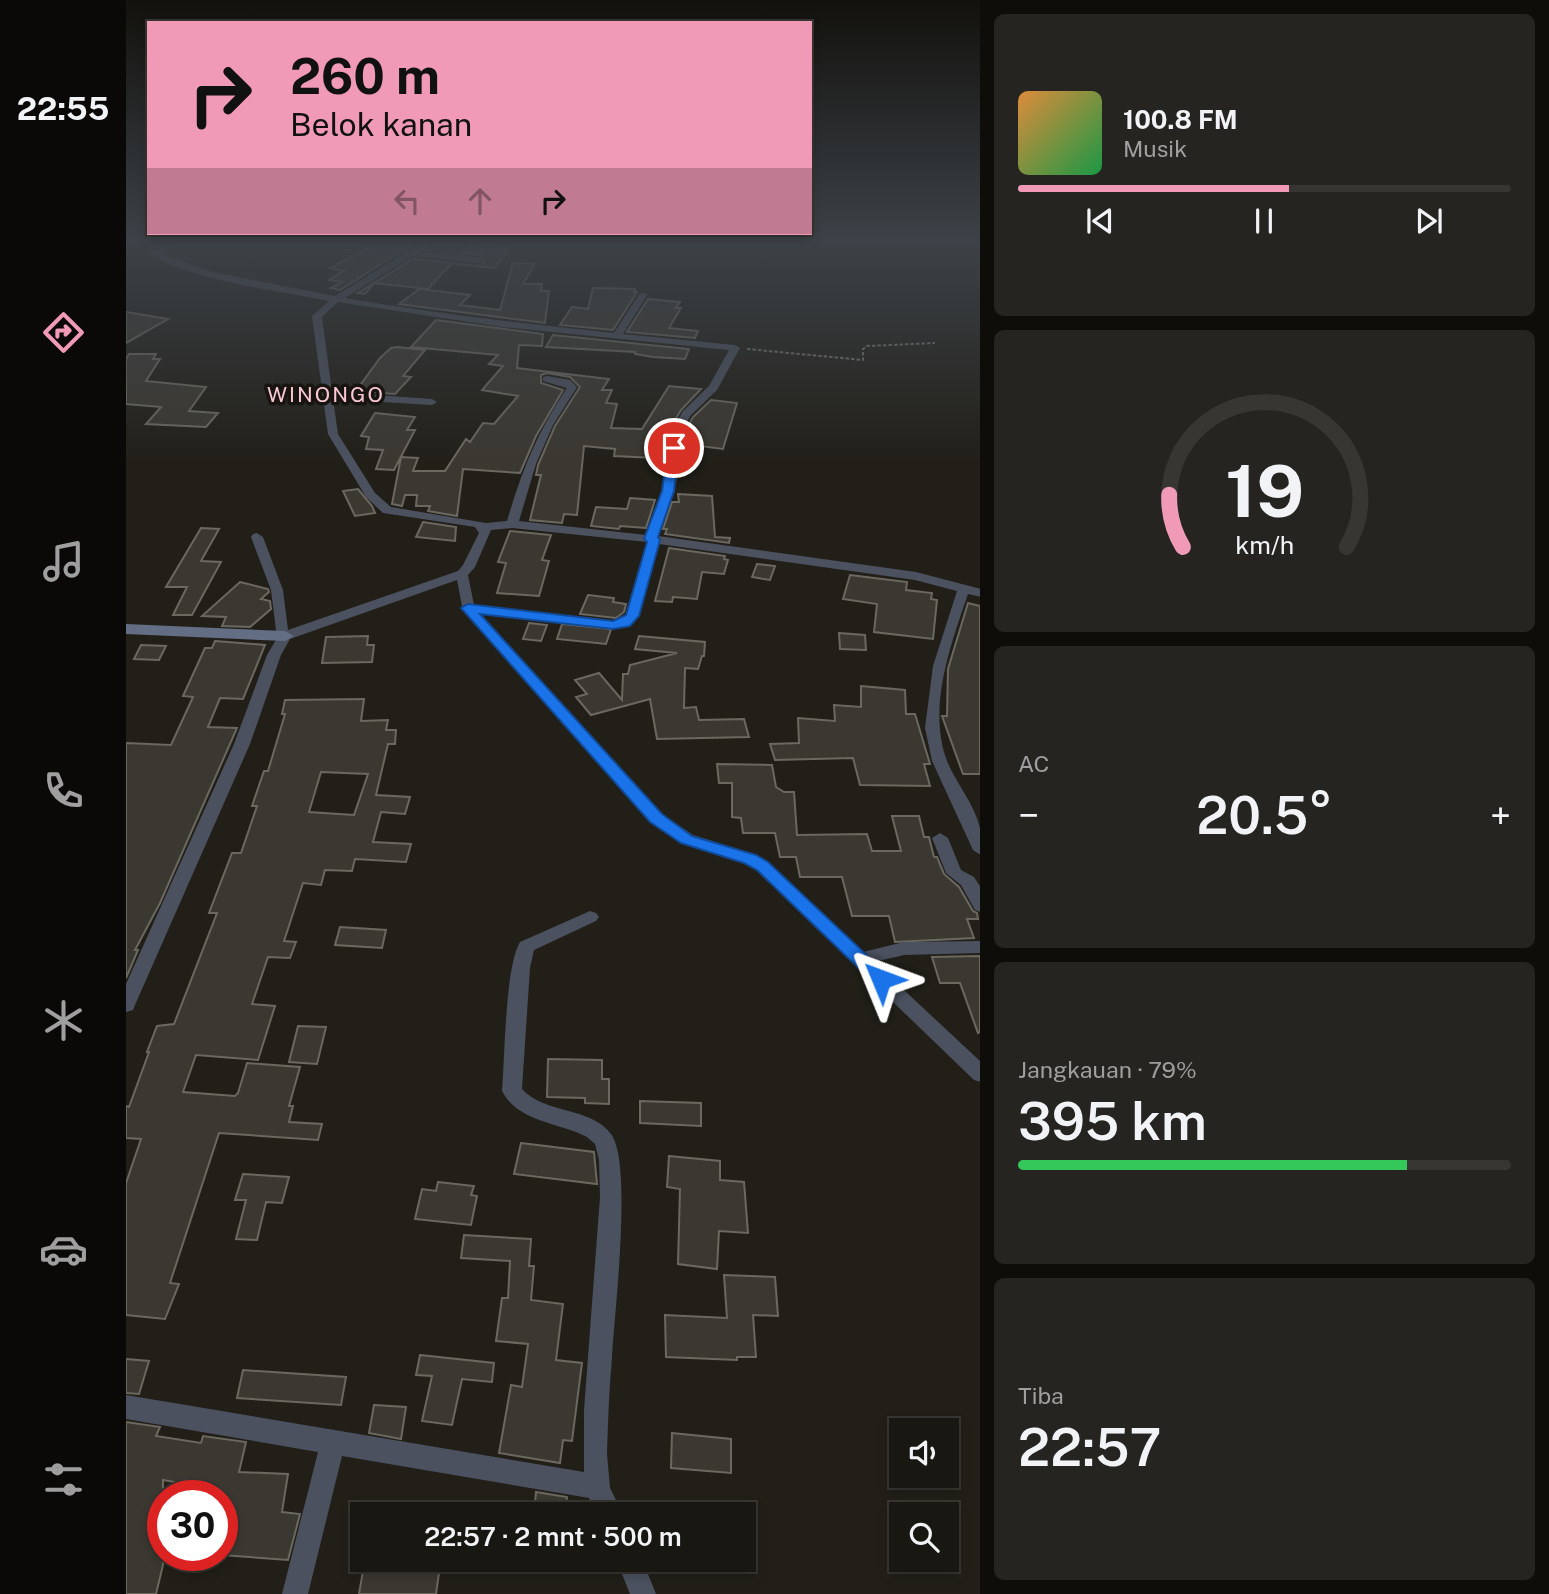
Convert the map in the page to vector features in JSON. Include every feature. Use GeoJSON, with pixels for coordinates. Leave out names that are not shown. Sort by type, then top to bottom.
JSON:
{"type":"FeatureCollection","features":[{"type":"Feature","properties":{"kind":"street"},"geometry":{"type":"LineString","coordinates":[[318,315],[333,434],[360,481],[382,507],[405,514],[484,527],[512,524],[652,539],[916,576],[980,593]]}},
{"type":"Feature","properties":{"kind":"street"},"geometry":{"type":"LineString","coordinates":[[441,315],[734,348],[713,388],[687,413],[679,427],[671,480],[632,616],[625,623],[613,625],[468,608]]}},
{"type":"Feature","properties":{"kind":"street"},"geometry":{"type":"LineString","coordinates":[[617,336],[630,315]]}},
{"type":"Feature","properties":{"kind":"street"},"geometry":{"type":"LineString","coordinates":[[512,524],[535,452],[572,387],[566,382],[547,379]]}},
{"type":"Feature","properties":{"kind":"street"},"geometry":{"type":"LineString","coordinates":[[326,396],[432,402]]}},
{"type":"Feature","properties":{"kind":"street"},"geometry":{"type":"LineString","coordinates":[[126,629],[283,636],[462,574],[469,567],[485,533],[484,527]]}},
{"type":"Feature","properties":{"kind":"street"},"geometry":{"type":"LineString","coordinates":[[126,1005],[237,757],[283,636],[277,590],[257,537]]}},
{"type":"Feature","properties":{"kind":"street"},"geometry":{"type":"LineString","coordinates":[[462,574],[468,608],[656,818],[687,839],[750,859],[762,866],[980,1075]]}},
{"type":"Feature","properties":{"kind":"street"},"geometry":{"type":"LineString","coordinates":[[964,588],[941,662],[933,728],[944,772],[980,850]]}},
{"type":"Feature","properties":{"kind":"street"},"geometry":{"type":"LineString","coordinates":[[940,838],[954,873],[968,881],[980,906]]}},
{"type":"Feature","properties":{"kind":"street"},"geometry":{"type":"LineString","coordinates":[[590,917],[526,946],[521,968],[512,1091],[530,1110],[591,1129],[605,1141],[608,1155],[609,1208],[594,1444],[597,1487],[604,1502]]}},
{"type":"Feature","properties":{"kind":"street"},"geometry":{"type":"LineString","coordinates":[[861,960],[877,952],[893,949],[980,947]]}},
{"type":"Feature","properties":{"kind":"street"},"geometry":{"type":"LineString","coordinates":[[126,1407],[597,1487]]}},
{"type":"Feature","properties":{"kind":"street"},"geometry":{"type":"LineString","coordinates":[[295,1594],[333,1443]]}},
{"type":"Feature","properties":{"kind":"street"},"geometry":{"type":"LineString","coordinates":[[634,1572],[643,1594]]}},
{"type":"Feature","properties":{"kind":"path"},"geometry":{"type":"LineString","coordinates":[[734,348],[863,360],[863,349],[867,346],[935,343]]}},
{"type":"Feature","properties":{"kind":"building"},"geometry":{"type":"Polygon","coordinates":[[[126,315],[168,319],[126,343],[126,315]]]}},
{"type":"Feature","properties":{"kind":"building"},"geometry":{"type":"Polygon","coordinates":[[[486,315],[546,315],[545,323],[486,315]]]}},
{"type":"Feature","properties":{"kind":"building"},"geometry":{"type":"Polygon","coordinates":[[[566,315],[622,315],[613,330],[560,325],[566,315]]]}},
{"type":"Feature","properties":{"kind":"building"},"geometry":{"type":"Polygon","coordinates":[[[638,315],[677,315],[669,328],[698,331],[695,338],[627,332],[638,315]]]}},
{"type":"Feature","properties":{"kind":"building"},"geometry":{"type":"Polygon","coordinates":[[[436,320],[543,334],[542,346],[519,345],[517,368],[609,379],[602,390],[612,390],[606,403],[617,404],[611,428],[642,429],[669,386],[701,389],[681,410],[671,427],[669,443],[658,443],[656,458],[614,456],[615,449],[584,446],[577,515],[564,514],[562,523],[530,520],[541,475],[536,475],[538,465],[555,426],[580,387],[570,377],[547,373],[541,375],[541,383],[563,390],[536,436],[520,473],[463,469],[457,516],[428,511],[430,506],[416,506],[417,495],[405,495],[402,506],[392,504],[401,457],[418,458],[413,471],[445,471],[466,439],[470,442],[483,423],[494,424],[518,396],[482,390],[503,366],[489,364],[498,355],[411,347],[436,320]]]}},
{"type":"Feature","properties":{"kind":"building"},"geometry":{"type":"Polygon","coordinates":[[[553,335],[689,349],[685,359],[653,357],[635,352],[546,347],[553,335]]]}},
{"type":"Feature","properties":{"kind":"building"},"geometry":{"type":"Polygon","coordinates":[[[391,348],[425,350],[403,376],[411,377],[395,394],[356,391],[380,358],[391,348]]]}},
{"type":"Feature","properties":{"kind":"building"},"geometry":{"type":"Polygon","coordinates":[[[129,354],[156,354],[153,359],[160,359],[146,381],[206,387],[189,411],[218,413],[206,427],[146,424],[161,407],[126,404],[126,359],[129,354]]]}},
{"type":"Feature","properties":{"kind":"building"},"geometry":{"type":"Polygon","coordinates":[[[711,400],[737,403],[723,449],[684,444],[687,428],[693,417],[711,400]]]}},
{"type":"Feature","properties":{"kind":"building"},"geometry":{"type":"Polygon","coordinates":[[[375,413],[415,417],[407,430],[415,430],[394,470],[376,469],[383,450],[366,449],[369,437],[361,436],[375,413]]]}},
{"type":"Feature","properties":{"kind":"building"},"geometry":{"type":"Polygon","coordinates":[[[358,489],[375,513],[355,516],[343,491],[358,489]]]}},
{"type":"Feature","properties":{"kind":"building"},"geometry":{"type":"Polygon","coordinates":[[[678,494],[712,496],[715,537],[730,538],[729,543],[665,534],[667,529],[663,529],[672,502],[679,502],[678,494]]]}},
{"type":"Feature","properties":{"kind":"building"},"geometry":{"type":"Polygon","coordinates":[[[630,498],[655,500],[646,528],[591,526],[596,507],[627,509],[630,498]]]}},
{"type":"Feature","properties":{"kind":"building"},"geometry":{"type":"Polygon","coordinates":[[[423,522],[456,527],[455,541],[416,537],[423,522]]]}},
{"type":"Feature","properties":{"kind":"building"},"geometry":{"type":"Polygon","coordinates":[[[201,528],[219,529],[201,561],[221,562],[192,615],[173,615],[187,587],[166,587],[201,528]]]}},
{"type":"Feature","properties":{"kind":"building"},"geometry":{"type":"Polygon","coordinates":[[[510,531],[551,535],[542,560],[549,561],[539,596],[497,593],[506,563],[498,562],[510,531]]]}},
{"type":"Feature","properties":{"kind":"building"},"geometry":{"type":"Polygon","coordinates":[[[669,548],[725,556],[724,559],[728,560],[724,574],[702,572],[697,599],[673,597],[672,602],[655,601],[669,548]]]}},
{"type":"Feature","properties":{"kind":"building"},"geometry":{"type":"Polygon","coordinates":[[[757,564],[775,566],[770,580],[752,577],[757,564]]]}},
{"type":"Feature","properties":{"kind":"building"},"geometry":{"type":"Polygon","coordinates":[[[850,575],[907,582],[906,590],[932,593],[931,599],[937,600],[933,639],[874,632],[877,604],[843,599],[850,575]]]}},
{"type":"Feature","properties":{"kind":"building"},"geometry":{"type":"Polygon","coordinates":[[[240,582],[268,589],[269,592],[261,599],[270,601],[271,609],[250,627],[222,626],[226,617],[202,616],[240,582]]]}},
{"type":"Feature","properties":{"kind":"building"},"geometry":{"type":"Polygon","coordinates":[[[588,595],[614,598],[613,602],[626,604],[624,612],[616,618],[580,614],[588,595]]]}},
{"type":"Feature","properties":{"kind":"building"},"geometry":{"type":"Polygon","coordinates":[[[968,603],[980,606],[980,774],[963,774],[942,716],[947,716],[948,669],[968,603]]]}},
{"type":"Feature","properties":{"kind":"building"},"geometry":{"type":"Polygon","coordinates":[[[529,623],[547,625],[541,641],[523,639],[529,623]]]}},
{"type":"Feature","properties":{"kind":"building"},"geometry":{"type":"Polygon","coordinates":[[[562,624],[611,629],[606,644],[557,639],[562,624]]]}},
{"type":"Feature","properties":{"kind":"building"},"geometry":{"type":"Polygon","coordinates":[[[839,633],[865,635],[866,650],[840,649],[839,633]]]}},
{"type":"Feature","properties":{"kind":"building"},"geometry":{"type":"Polygon","coordinates":[[[368,636],[367,645],[374,645],[372,662],[322,663],[326,637],[368,636]]]}},
{"type":"Feature","properties":{"kind":"building"},"geometry":{"type":"Polygon","coordinates":[[[639,636],[705,642],[704,656],[698,669],[685,668],[684,708],[696,707],[699,720],[744,719],[749,737],[657,739],[650,699],[591,715],[576,697],[587,694],[575,680],[599,673],[622,700],[623,674],[628,674],[630,665],[677,653],[635,649],[639,636]]]}},
{"type":"Feature","properties":{"kind":"building"},"geometry":{"type":"Polygon","coordinates":[[[215,641],[265,645],[243,699],[220,698],[208,727],[237,728],[160,903],[135,950],[138,950],[126,978],[126,743],[171,745],[193,697],[183,696],[205,648],[212,648],[215,641]]]}},
{"type":"Feature","properties":{"kind":"building"},"geometry":{"type":"Polygon","coordinates":[[[141,645],[166,646],[159,660],[134,659],[141,645]]]}},
{"type":"Feature","properties":{"kind":"building"},"geometry":{"type":"Polygon","coordinates":[[[861,686],[905,690],[906,714],[915,714],[930,764],[924,764],[930,786],[860,785],[853,758],[775,760],[770,744],[799,743],[798,718],[835,721],[834,705],[861,707],[861,686]]]}},
{"type":"Feature","properties":{"kind":"building"},"geometry":{"type":"Polygon","coordinates":[[[364,699],[361,721],[388,720],[386,730],[396,730],[395,744],[388,744],[376,795],[410,797],[405,814],[381,812],[373,842],[411,844],[406,862],[355,859],[352,871],[325,870],[321,885],[303,883],[284,941],[296,942],[290,958],[268,957],[252,1004],[275,1006],[258,1060],[196,1055],[183,1092],[235,1096],[247,1063],[300,1067],[289,1106],[293,1106],[289,1122],[322,1124],[318,1140],[219,1133],[170,1283],[179,1284],[165,1319],[126,1315],[126,1183],[141,1139],[126,1138],[126,1106],[129,1107],[157,1026],[174,1024],[217,913],[209,913],[232,853],[241,853],[257,806],[252,806],[264,771],[268,771],[285,714],[282,714],[285,700],[364,699]],[[321,772],[309,812],[354,815],[368,774],[321,772]]]}},
{"type":"Feature","properties":{"kind":"building"},"geometry":{"type":"Polygon","coordinates":[[[717,764],[772,765],[776,787],[784,792],[794,792],[797,835],[867,834],[872,851],[901,851],[892,816],[919,816],[924,837],[929,837],[934,857],[937,857],[944,874],[959,887],[973,911],[977,913],[978,919],[967,919],[974,938],[895,942],[889,916],[852,916],[842,877],[800,877],[796,857],[780,857],[775,833],[743,833],[741,818],[732,817],[732,783],[719,783],[717,764]]]}},
{"type":"Feature","properties":{"kind":"building"},"geometry":{"type":"Polygon","coordinates":[[[340,927],[386,930],[382,948],[335,945],[340,927]]]}},
{"type":"Feature","properties":{"kind":"building"},"geometry":{"type":"Polygon","coordinates":[[[980,956],[978,1033],[960,983],[940,983],[932,957],[980,956]]]}},
{"type":"Feature","properties":{"kind":"building"},"geometry":{"type":"Polygon","coordinates":[[[298,1026],[326,1027],[317,1064],[289,1062],[298,1026]]]}},
{"type":"Feature","properties":{"kind":"building"},"geometry":{"type":"Polygon","coordinates":[[[548,1059],[602,1060],[602,1079],[609,1079],[609,1104],[585,1103],[585,1098],[547,1097],[548,1059]]]}},
{"type":"Feature","properties":{"kind":"building"},"geometry":{"type":"Polygon","coordinates":[[[640,1101],[701,1103],[701,1126],[640,1123],[640,1101]]]}},
{"type":"Feature","properties":{"kind":"building"},"geometry":{"type":"Polygon","coordinates":[[[521,1143],[594,1152],[597,1184],[514,1174],[521,1143]]]}},
{"type":"Feature","properties":{"kind":"building"},"geometry":{"type":"Polygon","coordinates":[[[669,1156],[720,1161],[720,1180],[744,1182],[748,1233],[719,1231],[717,1269],[678,1264],[680,1189],[667,1187],[669,1156]]]}},
{"type":"Feature","properties":{"kind":"building"},"geometry":{"type":"Polygon","coordinates":[[[243,1174],[289,1177],[282,1203],[266,1202],[257,1240],[236,1239],[246,1200],[235,1200],[243,1174]]]}},
{"type":"Feature","properties":{"kind":"building"},"geometry":{"type":"Polygon","coordinates":[[[438,1182],[474,1186],[471,1195],[477,1196],[471,1225],[415,1219],[422,1189],[436,1191],[438,1182]]]}},
{"type":"Feature","properties":{"kind":"building"},"geometry":{"type":"Polygon","coordinates":[[[464,1235],[531,1239],[529,1266],[534,1266],[531,1300],[563,1304],[556,1360],[582,1363],[572,1441],[563,1440],[560,1463],[499,1453],[511,1385],[522,1387],[528,1344],[496,1341],[502,1298],[508,1298],[510,1261],[461,1258],[464,1235]]]}},
{"type":"Feature","properties":{"kind":"building"},"geometry":{"type":"Polygon","coordinates":[[[724,1275],[775,1277],[778,1316],[753,1315],[756,1357],[737,1357],[737,1360],[666,1357],[665,1315],[727,1318],[724,1275]]]}},
{"type":"Feature","properties":{"kind":"building"},"geometry":{"type":"Polygon","coordinates":[[[420,1355],[494,1363],[492,1382],[462,1379],[452,1425],[422,1421],[432,1376],[416,1375],[420,1355]]]}},
{"type":"Feature","properties":{"kind":"building"},"geometry":{"type":"Polygon","coordinates":[[[126,1359],[149,1361],[139,1394],[126,1393],[126,1359]]]}},
{"type":"Feature","properties":{"kind":"building"},"geometry":{"type":"Polygon","coordinates":[[[243,1370],[346,1377],[341,1405],[237,1398],[243,1370]]]}},
{"type":"Feature","properties":{"kind":"building"},"geometry":{"type":"Polygon","coordinates":[[[374,1405],[406,1407],[401,1439],[369,1433],[374,1405]]]}},
{"type":"Feature","properties":{"kind":"building"},"geometry":{"type":"Polygon","coordinates":[[[126,1422],[160,1427],[156,1436],[201,1443],[203,1436],[246,1442],[239,1472],[288,1474],[282,1512],[300,1514],[288,1560],[238,1556],[238,1480],[147,1480],[147,1571],[162,1571],[156,1594],[126,1594],[126,1422]]]}},
{"type":"Feature","properties":{"kind":"building"},"geometry":{"type":"Polygon","coordinates":[[[672,1433],[731,1439],[731,1473],[671,1468],[672,1433]]]}},
{"type":"Feature","properties":{"kind":"building"},"geometry":{"type":"Polygon","coordinates":[[[536,1492],[567,1497],[566,1502],[535,1502],[536,1492]]]}},
{"type":"Feature","properties":{"kind":"building"},"geometry":{"type":"Polygon","coordinates":[[[363,1572],[439,1572],[436,1594],[359,1594],[363,1572]]]}},
{"type":"Feature","properties":{"kind":"district","name":"WINONGO"},"geometry":{"type":"Point","coordinates":[326,395]}},
{"type":"Feature","properties":{"kind":"route"},"geometry":{"type":"LineString","coordinates":[[674,448],[668,491],[651,539],[654,540],[632,616],[625,623],[613,625],[468,608],[656,818],[687,839],[750,859],[762,866],[881,979]]}}]}
